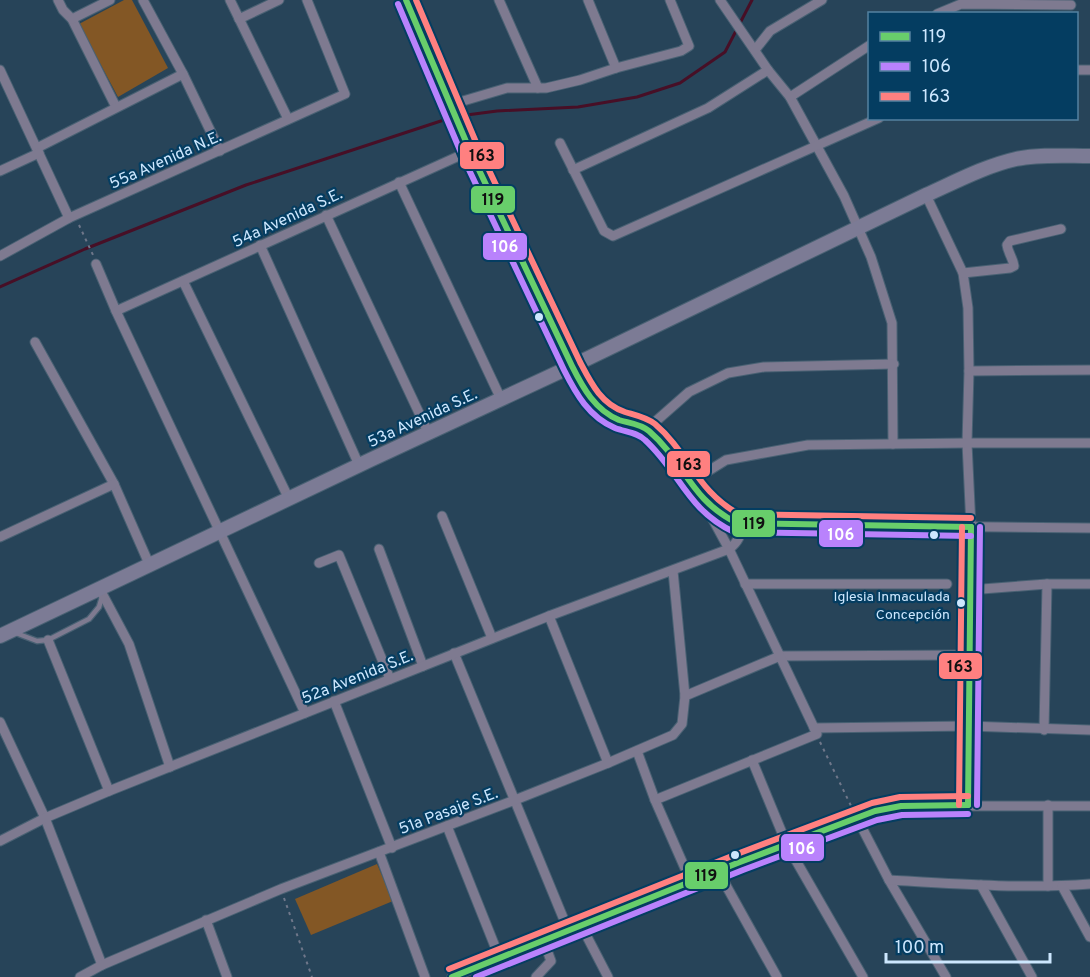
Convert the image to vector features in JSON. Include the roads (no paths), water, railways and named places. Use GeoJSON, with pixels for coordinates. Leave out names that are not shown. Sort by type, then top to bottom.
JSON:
{"type":"FeatureCollection","features":[{"type":"Feature","properties":{"kind":"street"},"geometry":{"type":"LineString","coordinates":[[58,0],[63,10],[72,19],[116,107]]}},
{"type":"Feature","properties":{"kind":"street"},"geometry":{"type":"LineString","coordinates":[[72,19],[110,0]]}},
{"type":"Feature","properties":{"kind":"street"},"geometry":{"type":"LineString","coordinates":[[143,0],[183,74],[220,151]]}},
{"type":"Feature","properties":{"kind":"street"},"geometry":{"type":"LineString","coordinates":[[230,0],[288,119]]}},
{"type":"Feature","properties":{"kind":"street"},"geometry":{"type":"LineString","coordinates":[[239,18],[279,0]]}},
{"type":"Feature","properties":{"kind":"street","name":"55a Avenida N.E."},"geometry":{"type":"LineString","coordinates":[[0,256],[71,217],[345,94],[307,0]]}},
{"type":"Feature","properties":{"kind":"street"},"geometry":{"type":"LineString","coordinates":[[406,0],[470,151],[587,395],[598,408],[613,418],[647,429],[663,445],[704,502],[729,549],[815,731]]}},
{"type":"Feature","properties":{"kind":"street"},"geometry":{"type":"LineString","coordinates":[[499,0],[538,88]]}},
{"type":"Feature","properties":{"kind":"street"},"geometry":{"type":"LineString","coordinates":[[588,0],[615,68]]}},
{"type":"Feature","properties":{"kind":"street"},"geometry":{"type":"LineString","coordinates":[[454,114],[463,101],[507,88],[538,88],[580,80],[615,68],[681,51],[689,46],[670,0]]}},
{"type":"Feature","properties":{"kind":"street"},"geometry":{"type":"LineString","coordinates":[[720,0],[768,70],[790,97],[844,196],[871,257],[892,323],[893,444]]}},
{"type":"Feature","properties":{"kind":"street"},"geometry":{"type":"LineString","coordinates":[[753,48],[770,31],[822,0]]}},
{"type":"Feature","properties":{"kind":"street"},"geometry":{"type":"LineString","coordinates":[[942,12],[961,4],[1071,5]]}},
{"type":"Feature","properties":{"kind":"street"},"geometry":{"type":"LineString","coordinates":[[790,97],[868,46]]}},
{"type":"Feature","properties":{"kind":"street"},"geometry":{"type":"LineString","coordinates":[[0,70],[71,217]]}},
{"type":"Feature","properties":{"kind":"street"},"geometry":{"type":"LineString","coordinates":[[573,170],[708,108],[768,70]]}},
{"type":"Feature","properties":{"kind":"street"},"geometry":{"type":"LineString","coordinates":[[0,171],[116,107],[183,74]]}},
{"type":"Feature","properties":{"kind":"street"},"geometry":{"type":"LineString","coordinates":[[560,142],[604,231],[613,236],[875,120]]}},
{"type":"Feature","properties":{"kind":"street","name":"54a Avenida S.E."},"geometry":{"type":"LineString","coordinates":[[116,311],[470,151]]}},
{"type":"Feature","properties":{"kind":"street","name":"53a Avenida S.E."},"geometry":{"type":"LineString","coordinates":[[5,634],[103,591],[359,465],[572,366],[968,176],[1015,159],[1046,155],[1090,156]]}},
{"type":"Feature","properties":{"kind":"street"},"geometry":{"type":"LineString","coordinates":[[399,182],[501,399]]}},
{"type":"Feature","properties":{"kind":"street"},"geometry":{"type":"LineString","coordinates":[[926,195],[963,273],[968,308],[967,443],[970,527],[968,805]]}},
{"type":"Feature","properties":{"kind":"street"},"geometry":{"type":"LineString","coordinates":[[326,215],[428,432]]}},
{"type":"Feature","properties":{"kind":"street"},"geometry":{"type":"LineString","coordinates":[[963,273],[1010,268],[1014,266],[1007,249],[1010,241],[1061,229]]}},
{"type":"Feature","properties":{"kind":"street"},"geometry":{"type":"LineString","coordinates":[[260,245],[359,465]]}},
{"type":"Feature","properties":{"kind":"street"},"geometry":{"type":"LineString","coordinates":[[94,260],[305,713]]}},
{"type":"Feature","properties":{"kind":"street"},"geometry":{"type":"LineString","coordinates":[[183,281],[289,499]]}},
{"type":"Feature","properties":{"kind":"street"},"geometry":{"type":"LineString","coordinates":[[35,342],[114,484],[150,566]]}},
{"type":"Feature","properties":{"kind":"street"},"geometry":{"type":"LineString","coordinates":[[647,429],[689,392],[728,373],[764,367],[894,364]]}},
{"type":"Feature","properties":{"kind":"street"},"geometry":{"type":"LineString","coordinates":[[969,371],[1090,370]]}},
{"type":"Feature","properties":{"kind":"street"},"geometry":{"type":"LineString","coordinates":[[689,483],[726,460],[808,445],[1090,443]]}},
{"type":"Feature","properties":{"kind":"street"},"geometry":{"type":"LineString","coordinates":[[0,537],[114,484]]}},
{"type":"Feature","properties":{"kind":"street"},"geometry":{"type":"LineString","coordinates":[[704,502],[719,514],[742,524],[1090,528]]}},
{"type":"Feature","properties":{"kind":"street"},"geometry":{"type":"LineString","coordinates":[[442,516],[492,638]]}},
{"type":"Feature","properties":{"kind":"street"},"geometry":{"type":"LineString","coordinates":[[729,549],[741,536],[742,524]]}},
{"type":"Feature","properties":{"kind":"street"},"geometry":{"type":"LineString","coordinates":[[379,549],[423,666]]}},
{"type":"Feature","properties":{"kind":"street","name":"52a Avenida S.E."},"geometry":{"type":"LineString","coordinates":[[0,841],[45,818],[171,766],[492,638],[673,572],[729,549]]}},
{"type":"Feature","properties":{"kind":"street"},"geometry":{"type":"LineString","coordinates":[[319,563],[339,555],[390,679]]}},
{"type":"Feature","properties":{"kind":"street","name":"51a Pasaje S.E."},"geometry":{"type":"LineString","coordinates":[[80,977],[102,965],[281,889],[515,800],[673,735],[682,724],[685,696],[673,572]]}},
{"type":"Feature","properties":{"kind":"street"},"geometry":{"type":"LineString","coordinates":[[745,584],[947,584]]}},
{"type":"Feature","properties":{"kind":"street"},"geometry":{"type":"LineString","coordinates":[[969,590],[1047,584],[1090,584]]}},
{"type":"Feature","properties":{"kind":"street"},"geometry":{"type":"LineString","coordinates":[[1044,730],[1047,584]]}},
{"type":"Feature","properties":{"kind":"street"},"geometry":{"type":"LineString","coordinates":[[103,591],[129,644],[171,766]]}},
{"type":"Feature","properties":{"kind":"street"},"geometry":{"type":"LineString","coordinates":[[549,616],[608,763]]}},
{"type":"Feature","properties":{"kind":"street"},"geometry":{"type":"LineString","coordinates":[[48,640],[109,791]]}},
{"type":"Feature","properties":{"kind":"street"},"geometry":{"type":"LineString","coordinates":[[454,653],[569,932]]}},
{"type":"Feature","properties":{"kind":"street"},"geometry":{"type":"LineString","coordinates":[[685,696],[780,656],[969,655]]}},
{"type":"Feature","properties":{"kind":"street"},"geometry":{"type":"LineString","coordinates":[[334,701],[392,848]]}},
{"type":"Feature","properties":{"kind":"street"},"geometry":{"type":"LineString","coordinates":[[0,722],[45,818],[102,965]]}},
{"type":"Feature","properties":{"kind":"street"},"geometry":{"type":"LineString","coordinates":[[655,800],[815,731],[968,726],[1090,730]]}},
{"type":"Feature","properties":{"kind":"street"},"geometry":{"type":"LineString","coordinates":[[636,751],[691,882]]}},
{"type":"Feature","properties":{"kind":"street"},"geometry":{"type":"LineString","coordinates":[[752,760],[786,845],[862,977]]}},
{"type":"Feature","properties":{"kind":"street"},"geometry":{"type":"LineString","coordinates":[[1048,805],[1048,886]]}},
{"type":"Feature","properties":{"kind":"street"},"geometry":{"type":"LineString","coordinates":[[452,977],[875,811],[901,806],[1090,806]]}},
{"type":"Feature","properties":{"kind":"street"},"geometry":{"type":"LineString","coordinates":[[856,818],[945,977]]}},
{"type":"Feature","properties":{"kind":"street"},"geometry":{"type":"LineString","coordinates":[[447,826],[500,959]]}},
{"type":"Feature","properties":{"kind":"street"},"geometry":{"type":"LineString","coordinates":[[379,852],[425,977]]}},
{"type":"Feature","properties":{"kind":"street"},"geometry":{"type":"LineString","coordinates":[[718,871],[777,977]]}},
{"type":"Feature","properties":{"kind":"street"},"geometry":{"type":"LineString","coordinates":[[889,880],[981,885],[1090,884]]}},
{"type":"Feature","properties":{"kind":"street"},"geometry":{"type":"LineString","coordinates":[[981,885],[1032,977]]}},
{"type":"Feature","properties":{"kind":"street"},"geometry":{"type":"LineString","coordinates":[[1062,886],[1090,937]]}},
{"type":"Feature","properties":{"kind":"street"},"geometry":{"type":"LineString","coordinates":[[206,920],[227,977]]}},
{"type":"Feature","properties":{"kind":"street"},"geometry":{"type":"LineString","coordinates":[[582,927],[608,977]]}},
{"type":"Feature","properties":{"kind":"street"},"geometry":{"type":"LineString","coordinates":[[536,977],[551,961],[544,942]]}},
{"type":"Feature","properties":{"kind":"lane"},"geometry":{"type":"LineString","coordinates":[[5,634],[37,641],[48,640],[89,619],[99,607],[103,591]]}},
{"type":"Feature","properties":{"kind":"waterway"},"geometry":{"type":"LineString","coordinates":[[459,116],[497,111],[578,107],[637,97],[680,83],[725,52],[752,0]]}},
{"type":"Feature","properties":{"kind":"waterway"},"geometry":{"type":"LineString","coordinates":[[0,287],[85,249],[246,185],[453,117]]}},
{"type":"Feature","properties":{"kind":"place","name":"Iglesia Inmaculada Concepción"},"geometry":{"type":"Point","coordinates":[961,603]}}]}
